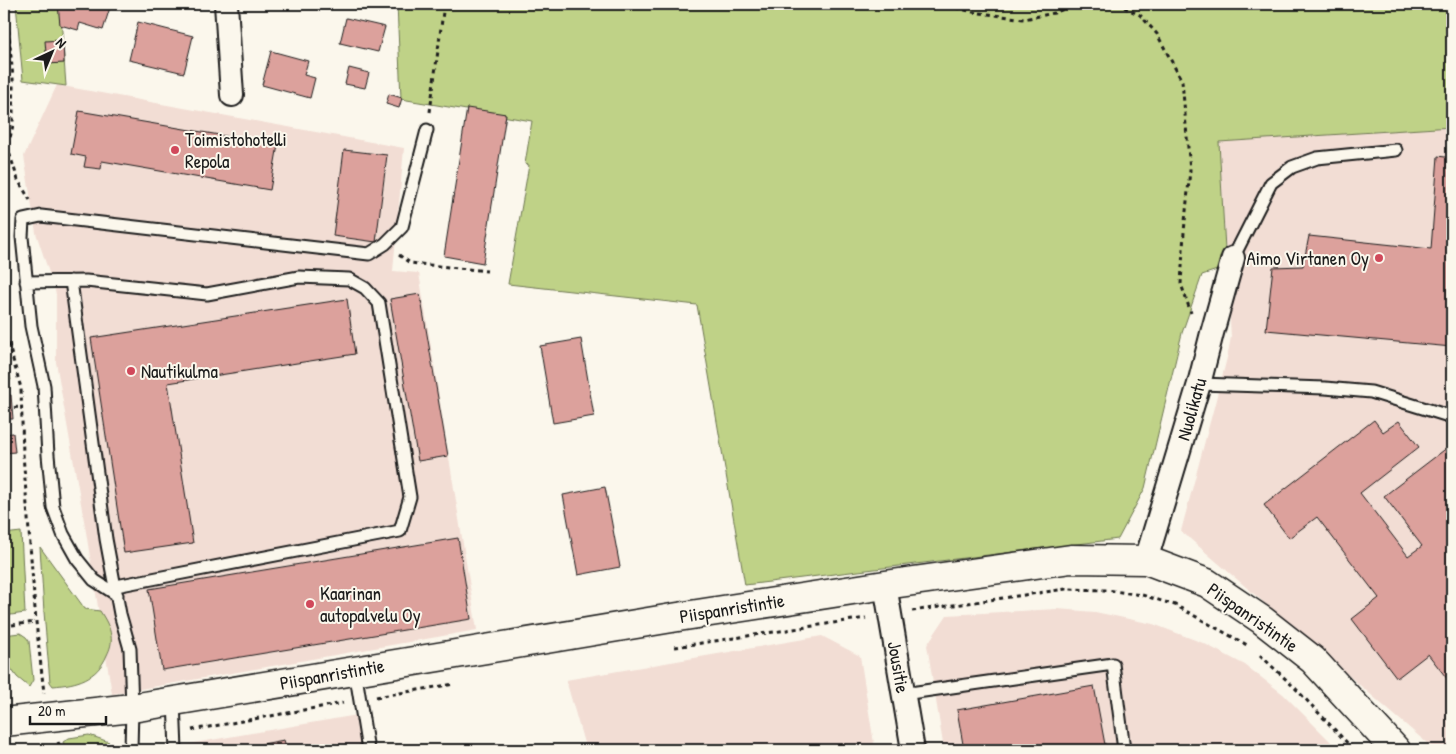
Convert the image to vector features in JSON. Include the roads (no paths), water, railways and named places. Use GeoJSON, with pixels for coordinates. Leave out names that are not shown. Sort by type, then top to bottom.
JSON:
{"type":"FeatureCollection","features":[{"type":"Feature","properties":{"kind":"street"},"geometry":{"type":"LineString","coordinates":[[226,4],[232,95]]}},
{"type":"Feature","properties":{"kind":"street","name":"Nuolikatu"},"geometry":{"type":"LineString","coordinates":[[1146,560],[1199,384],[1233,258]]}},
{"type":"Feature","properties":{"kind":"street","name":"Piispanristintie"},"geometry":{"type":"LineString","coordinates":[[4,722],[132,708],[678,617],[885,585],[1071,559],[1146,560],[1207,582],[1262,620],[1313,660],[1396,750]]}},
{"type":"Feature","properties":{"kind":"street","name":"Jousitie"},"geometry":{"type":"LineString","coordinates":[[885,585],[913,750]]}},
{"type":"Feature","properties":{"kind":"lane"},"geometry":{"type":"LineString","coordinates":[[26,282],[86,281],[207,294],[299,277],[349,279],[366,288],[379,303],[410,497],[400,531],[117,590],[94,580],[78,559],[63,534],[53,507],[44,386],[31,326],[26,282],[22,237],[23,220],[42,216],[369,254],[385,244],[402,227],[427,130]]}},
{"type":"Feature","properties":{"kind":"lane"},"geometry":{"type":"LineString","coordinates":[[1233,258],[1271,183],[1292,167],[1317,158],[1396,150]]}},
{"type":"Feature","properties":{"kind":"lane"},"geometry":{"type":"LineString","coordinates":[[71,281],[106,539],[120,614],[130,649],[131,747]]}},
{"type":"Feature","properties":{"kind":"lane"},"geometry":{"type":"LineString","coordinates":[[1199,384],[1371,392],[1452,417]]}},
{"type":"Feature","properties":{"kind":"lane"},"geometry":{"type":"LineString","coordinates":[[903,694],[1113,664],[1124,750]]}},
{"type":"Feature","properties":{"kind":"lane"},"geometry":{"type":"LineString","coordinates":[[356,670],[368,750]]}},
{"type":"Feature","properties":{"kind":"lane"},"geometry":{"type":"LineString","coordinates":[[174,701],[176,750]]}},
{"type":"Feature","properties":{"kind":"place","name":"Toimistohotelli Repola"},"geometry":{"type":"Point","coordinates":[175,150]}},
{"type":"Feature","properties":{"kind":"place","name":"Aimo Virtanen Oy"},"geometry":{"type":"Point","coordinates":[1379,258]}},
{"type":"Feature","properties":{"kind":"place","name":"Nautikulma"},"geometry":{"type":"Point","coordinates":[131,371]}},
{"type":"Feature","properties":{"kind":"place","name":"Kaarinan autopalvelu Oy"},"geometry":{"type":"Point","coordinates":[310,604]}}]}
